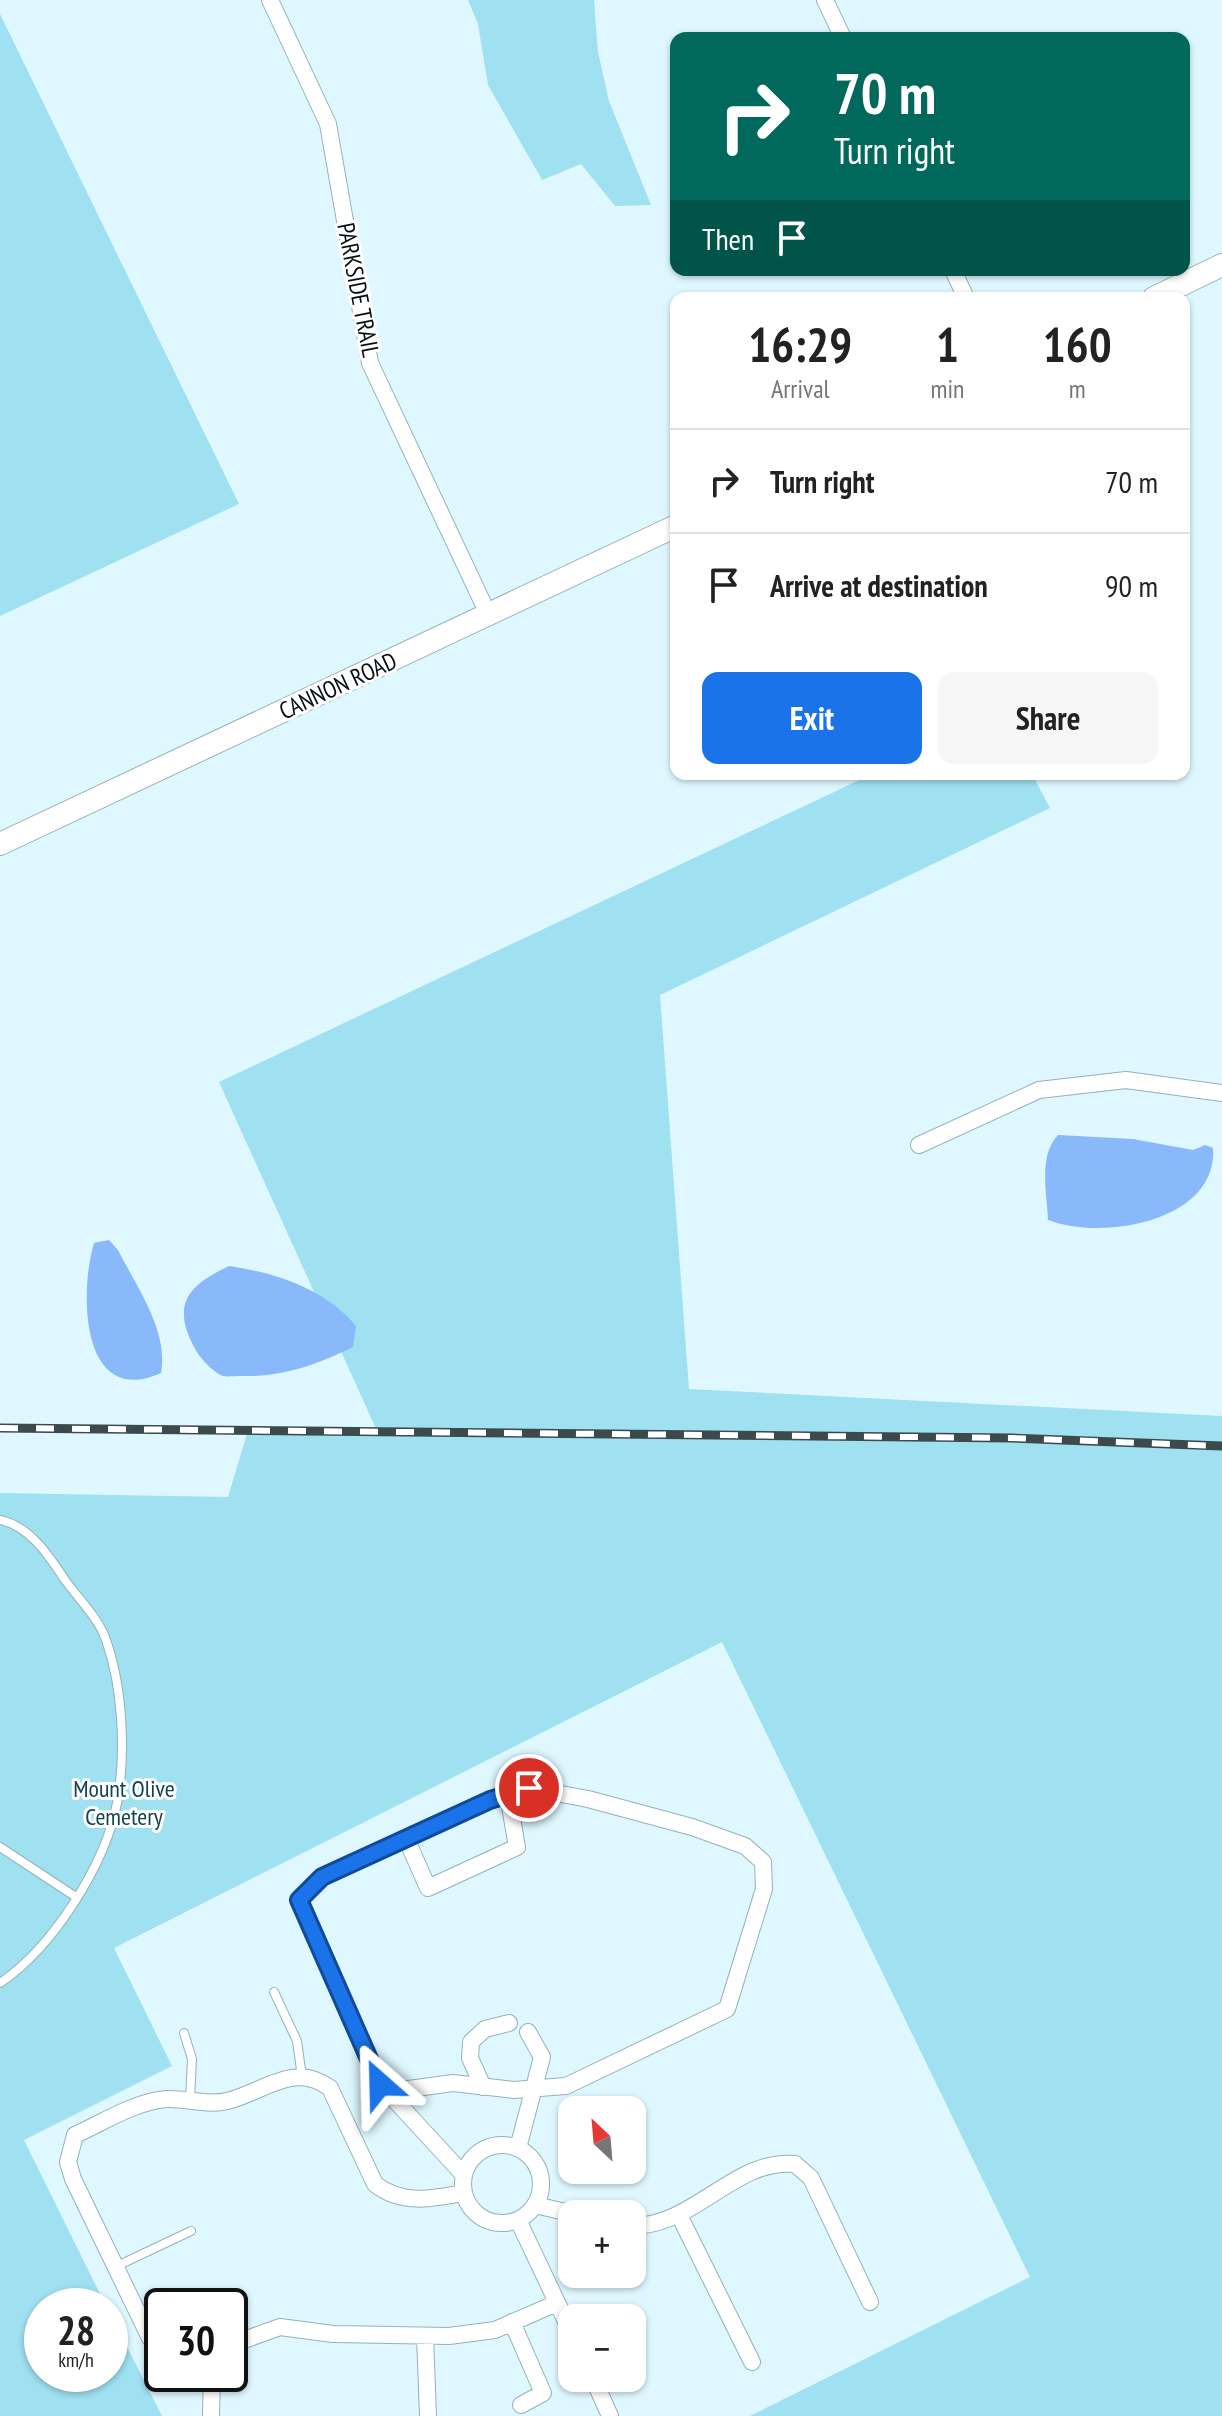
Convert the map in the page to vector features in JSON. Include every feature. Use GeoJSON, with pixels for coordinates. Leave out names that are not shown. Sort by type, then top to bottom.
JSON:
{"type":"FeatureCollection","features":[{"type":"Feature","properties":{"kind":"main road"},"geometry":{"type":"LineString","coordinates":[[1166,292],[1222,265]]}},
{"type":"Feature","properties":{"kind":"main road","name":"CANNON ROAD"},"geometry":{"type":"LineString","coordinates":[[0,844],[670,529]]}},
{"type":"Feature","properties":{"kind":"street","name":"PARKSIDE TRAIL"},"geometry":{"type":"LineString","coordinates":[[270,0],[328,124],[370,363],[489,616]]}},
{"type":"Feature","properties":{"kind":"street"},"geometry":{"type":"LineString","coordinates":[[825,0],[840,32]]}},
{"type":"Feature","properties":{"kind":"street"},"geometry":{"type":"LineString","coordinates":[[919,1145],[1039,1090],[1126,1080],[1222,1093]]}},
{"type":"Feature","properties":{"kind":"street"},"geometry":{"type":"LineString","coordinates":[[387,2092],[453,2083],[483,2087],[566,2086],[727,2009],[764,1889],[763,1862],[745,1846],[692,1827],[588,1799],[529,1788],[406,1838],[322,1877],[299,1900],[380,2084],[387,2092],[463,2174]]}},
{"type":"Feature","properties":{"kind":"street"},"geometry":{"type":"LineString","coordinates":[[406,1838],[428,1888],[517,1847],[508,1795]]}},
{"type":"Feature","properties":{"kind":"street"},"geometry":{"type":"LineString","coordinates":[[483,2087],[470,2058],[471,2042],[485,2029],[509,2023]]}},
{"type":"Feature","properties":{"kind":"street"},"geometry":{"type":"LineString","coordinates":[[518,2148],[537,2088],[542,2057],[528,2032]]}},
{"type":"Feature","properties":{"kind":"street"},"geometry":{"type":"LineString","coordinates":[[144,2325],[73,2179],[70,2148],[75,2135],[137,2106],[166,2099],[226,2101],[287,2077],[320,2080],[330,2088],[375,2184],[387,2194],[412,2199],[463,2193]]}},
{"type":"Feature","properties":{"kind":"street"},"geometry":{"type":"LineString","coordinates":[[496,2145],[518,2148],[528,2154],[540,2173],[540,2195],[535,2205],[518,2220],[495,2223],[484,2220],[467,2204],[463,2193],[463,2174],[468,2164],[485,2148],[496,2145]]}},
{"type":"Feature","properties":{"kind":"street"},"geometry":{"type":"LineString","coordinates":[[646,2226],[680,2217],[703,2199],[767,2166],[795,2164],[811,2178],[870,2302]]}},
{"type":"Feature","properties":{"kind":"street"},"geometry":{"type":"LineString","coordinates":[[535,2205],[558,2210]]}},
{"type":"Feature","properties":{"kind":"street"},"geometry":{"type":"LineString","coordinates":[[680,2217],[752,2362]]}},
{"type":"Feature","properties":{"kind":"street"},"geometry":{"type":"LineString","coordinates":[[248,2339],[280,2327],[333,2334],[425,2336],[495,2330],[557,2303],[518,2220]]}},
{"type":"Feature","properties":{"kind":"street"},"geometry":{"type":"LineString","coordinates":[[512,2322],[543,2393],[521,2405]]}},
{"type":"Feature","properties":{"kind":"street"},"geometry":{"type":"LineString","coordinates":[[425,2336],[428,2416]]}},
{"type":"Feature","properties":{"kind":"street"},"geometry":{"type":"LineString","coordinates":[[211,2416],[212,2392]]}},
{"type":"Feature","properties":{"kind":"street"},"geometry":{"type":"LineString","coordinates":[[599,2392],[610,2416]]}},
{"type":"Feature","properties":{"kind":"lane"},"geometry":{"type":"LineString","coordinates":[[0,1520],[14,1523],[44,1550],[106,1638],[115,1682],[120,1746],[117,1804],[97,1861],[52,1936],[17,1972],[0,1983]]}},
{"type":"Feature","properties":{"kind":"lane"},"geometry":{"type":"LineString","coordinates":[[0,1847],[76,1897]]}},
{"type":"Feature","properties":{"kind":"lane"},"geometry":{"type":"LineString","coordinates":[[274,1992],[297,2041],[302,2077]]}},
{"type":"Feature","properties":{"kind":"lane"},"geometry":{"type":"LineString","coordinates":[[184,2033],[192,2059],[190,2101]]}},
{"type":"Feature","properties":{"kind":"lane"},"geometry":{"type":"LineString","coordinates":[[117,2266],[191,2231]]}},
{"type":"Feature","properties":{"kind":"green space"},"geometry":{"type":"Polygon","coordinates":[[[468,0],[594,0],[598,52],[609,101],[651,205],[615,206],[581,164],[542,180],[488,85],[478,24],[468,0]]]}},
{"type":"Feature","properties":{"kind":"green space"},"geometry":{"type":"Polygon","coordinates":[[[0,14],[239,504],[0,616],[0,14]]]}},
{"type":"Feature","properties":{"kind":"green space","name":"Mount Olive Cemetery"},"geometry":{"type":"Polygon","coordinates":[[[859,780],[1035,780],[1050,808],[660,995],[689,1389],[1222,1416],[1222,2416],[750,2416],[1030,2277],[722,1642],[114,1948],[172,2066],[24,2140],[97,2288],[24,2288],[24,2392],[128,2392],[128,2349],[144,2380],[144,2392],[150,2392],[162,2416],[0,2416],[0,1493],[228,1497],[248,1430],[377,1431],[219,1082],[859,780]]]}},
{"type":"Feature","properties":{"kind":"water"},"geometry":{"type":"Polygon","coordinates":[[[1058,1135],[1133,1139],[1193,1150],[1205,1145],[1213,1148],[1210,1173],[1197,1193],[1177,1209],[1153,1220],[1125,1226],[1071,1226],[1048,1220],[1046,1164],[1058,1135]]]}},
{"type":"Feature","properties":{"kind":"water"},"geometry":{"type":"Polygon","coordinates":[[[109,1240],[118,1250],[156,1325],[162,1357],[161,1373],[135,1380],[115,1375],[101,1361],[92,1340],[88,1316],[89,1264],[94,1243],[109,1240]]]}},
{"type":"Feature","properties":{"kind":"water"},"geometry":{"type":"Polygon","coordinates":[[[229,1266],[282,1278],[330,1302],[356,1326],[353,1347],[285,1372],[256,1376],[218,1374],[205,1363],[193,1345],[184,1317],[185,1306],[195,1288],[229,1266]]]}},
{"type":"Feature","properties":{"kind":"railway"},"geometry":{"type":"LineString","coordinates":[[0,1428],[1012,1438],[1222,1446]]}},
{"type":"Feature","properties":{"kind":"route"},"geometry":{"type":"LineString","coordinates":[[380,2084],[299,1900],[322,1877],[490,1800],[529,1788]]}}]}
